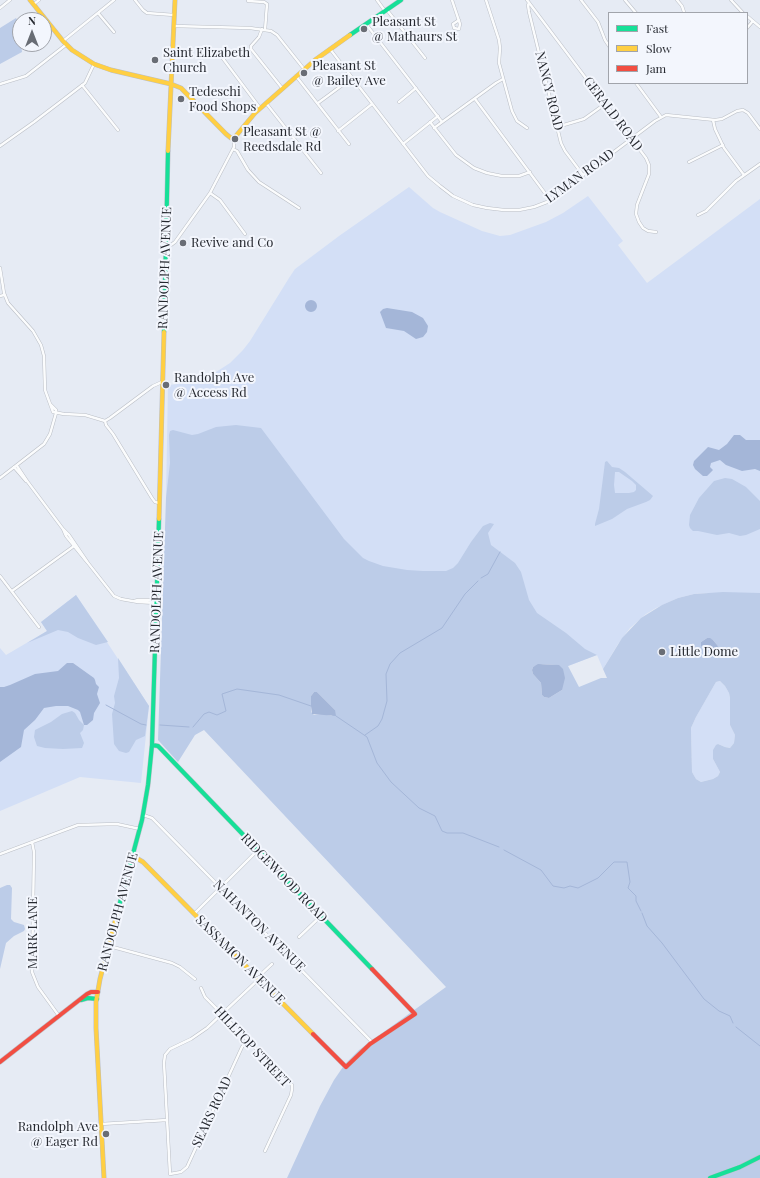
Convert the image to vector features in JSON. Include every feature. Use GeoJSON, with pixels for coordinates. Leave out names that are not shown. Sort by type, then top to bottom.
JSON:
{"type":"FeatureCollection","features":[{"type":"Feature","properties":{"kind":"main road"},"geometry":{"type":"LineString","coordinates":[[30,0],[63,40],[77,53],[94,64],[116,71],[179,86],[226,134],[234,138],[238,136],[250,118],[260,108],[304,69],[329,49],[401,0]]}},
{"type":"Feature","properties":{"kind":"main road","name":"RANDOLPH AVENUE"},"geometry":{"type":"LineString","coordinates":[[104,1178],[96,1022],[97,998],[140,829],[147,791],[152,745],[166,245],[175,0]]}},
{"type":"Feature","properties":{"kind":"main road","name":"RIDGEWOOD ROAD"},"geometry":{"type":"LineString","coordinates":[[152,745],[161,749],[415,1014],[372,1042]]}},
{"type":"Feature","properties":{"kind":"main road","name":"SASSAMON AVENUE"},"geometry":{"type":"LineString","coordinates":[[133,856],[141,860],[346,1067],[372,1042]]}},
{"type":"Feature","properties":{"kind":"main road"},"geometry":{"type":"LineString","coordinates":[[0,1062],[89,993],[98,992]]}},
{"type":"Feature","properties":{"kind":"main road"},"geometry":{"type":"LineString","coordinates":[[78,1001],[87,998],[97,998]]}},
{"type":"Feature","properties":{"kind":"main road"},"geometry":{"type":"LineString","coordinates":[[710,1178],[740,1167],[760,1157]]}},
{"type":"Feature","properties":{"kind":"street"},"geometry":{"type":"LineString","coordinates":[[0,8],[10,0]]}},
{"type":"Feature","properties":{"kind":"street"},"geometry":{"type":"LineString","coordinates":[[33,4],[39,0]]}},
{"type":"Feature","properties":{"kind":"street"},"geometry":{"type":"LineString","coordinates":[[63,40],[114,0]]}},
{"type":"Feature","properties":{"kind":"street"},"geometry":{"type":"LineString","coordinates":[[135,0],[143,10],[147,12],[174,15]]}},
{"type":"Feature","properties":{"kind":"street"},"geometry":{"type":"LineString","coordinates":[[377,0],[425,58]]}},
{"type":"Feature","properties":{"kind":"street"},"geometry":{"type":"LineString","coordinates":[[452,0],[459,20]]}},
{"type":"Feature","properties":{"kind":"street"},"geometry":{"type":"LineString","coordinates":[[486,0],[499,40],[500,48],[498,60],[514,116],[517,121],[526,128]]}},
{"type":"Feature","properties":{"kind":"street"},"geometry":{"type":"LineString","coordinates":[[582,0],[598,22],[608,44]]}},
{"type":"Feature","properties":{"kind":"street"},"geometry":{"type":"LineString","coordinates":[[624,0],[635,12]]}},
{"type":"Feature","properties":{"kind":"street"},"geometry":{"type":"LineString","coordinates":[[676,0],[682,6],[684,12]]}},
{"type":"Feature","properties":{"kind":"street"},"geometry":{"type":"LineString","coordinates":[[731,0],[742,12]]}},
{"type":"Feature","properties":{"kind":"street"},"geometry":{"type":"LineString","coordinates":[[248,1],[267,3],[268,6],[263,30],[251,48],[282,88]]}},
{"type":"Feature","properties":{"kind":"street","name":"GERALD ROAD"},"geometry":{"type":"LineString","coordinates":[[528,1],[646,158],[650,169],[648,179],[637,207],[637,218],[645,229],[656,232]]}},
{"type":"Feature","properties":{"kind":"street","name":"NANCY ROAD"},"geometry":{"type":"LineString","coordinates":[[528,1],[529,12],[557,127],[564,149],[583,175]]}},
{"type":"Feature","properties":{"kind":"street"},"geometry":{"type":"LineString","coordinates":[[98,13],[114,32]]}},
{"type":"Feature","properties":{"kind":"street"},"geometry":{"type":"LineString","coordinates":[[748,17],[760,27]]}},
{"type":"Feature","properties":{"kind":"street"},"geometry":{"type":"LineString","coordinates":[[748,27],[753,21]]}},
{"type":"Feature","properties":{"kind":"street"},"geometry":{"type":"LineString","coordinates":[[366,24],[442,122]]}},
{"type":"Feature","properties":{"kind":"street"},"geometry":{"type":"LineString","coordinates":[[174,26],[271,31],[277,35],[304,69]]}},
{"type":"Feature","properties":{"kind":"street"},"geometry":{"type":"LineString","coordinates":[[0,84],[26,76],[67,44]]}},
{"type":"Feature","properties":{"kind":"street","name":"LYMAN ROAD"},"geometry":{"type":"LineString","coordinates":[[329,49],[425,172],[435,182],[450,194],[469,203],[491,209],[516,210],[534,207],[550,200],[660,117]]}},
{"type":"Feature","properties":{"kind":"street"},"geometry":{"type":"LineString","coordinates":[[221,56],[260,108]]}},
{"type":"Feature","properties":{"kind":"street"},"geometry":{"type":"LineString","coordinates":[[0,146],[88,80],[94,64]]}},
{"type":"Feature","properties":{"kind":"street"},"geometry":{"type":"LineString","coordinates":[[296,76],[349,144]]}},
{"type":"Feature","properties":{"kind":"street"},"geometry":{"type":"LineString","coordinates":[[318,104],[352,78]]}},
{"type":"Feature","properties":{"kind":"street"},"geometry":{"type":"LineString","coordinates":[[434,128],[496,83],[503,80]]}},
{"type":"Feature","properties":{"kind":"street"},"geometry":{"type":"LineString","coordinates":[[637,84],[660,117],[671,115],[713,120],[722,119],[734,112],[743,110],[748,113],[760,129]]}},
{"type":"Feature","properties":{"kind":"street"},"geometry":{"type":"LineString","coordinates":[[82,85],[118,130]]}},
{"type":"Feature","properties":{"kind":"street"},"geometry":{"type":"LineString","coordinates":[[399,102],[416,88]]}},
{"type":"Feature","properties":{"kind":"street"},"geometry":{"type":"LineString","coordinates":[[475,99],[550,200]]}},
{"type":"Feature","properties":{"kind":"street"},"geometry":{"type":"LineString","coordinates":[[266,103],[321,173]]}},
{"type":"Feature","properties":{"kind":"street"},"geometry":{"type":"LineString","coordinates":[[338,131],[372,104]]}},
{"type":"Feature","properties":{"kind":"street"},"geometry":{"type":"LineString","coordinates":[[557,127],[584,119],[605,104]]}},
{"type":"Feature","properties":{"kind":"street"},"geometry":{"type":"LineString","coordinates":[[403,144],[438,116]]}},
{"type":"Feature","properties":{"kind":"street"},"geometry":{"type":"LineString","coordinates":[[713,120],[715,129],[723,145],[744,175]]}},
{"type":"Feature","properties":{"kind":"street"},"geometry":{"type":"LineString","coordinates":[[430,122],[456,155],[478,170],[502,176],[519,176],[530,172]]}},
{"type":"Feature","properties":{"kind":"street"},"geometry":{"type":"LineString","coordinates":[[166,245],[171,245],[175,242],[210,193],[234,149],[234,138]]}},
{"type":"Feature","properties":{"kind":"street"},"geometry":{"type":"LineString","coordinates":[[689,162],[723,145]]}},
{"type":"Feature","properties":{"kind":"street"},"geometry":{"type":"LineString","coordinates":[[234,149],[237,151],[249,172],[259,182],[299,208]]}},
{"type":"Feature","properties":{"kind":"street"},"geometry":{"type":"LineString","coordinates":[[698,215],[706,211],[744,175],[760,164]]}},
{"type":"Feature","properties":{"kind":"street"},"geometry":{"type":"LineString","coordinates":[[210,193],[220,200],[245,234]]}},
{"type":"Feature","properties":{"kind":"street"},"geometry":{"type":"LineString","coordinates":[[0,268],[4,295],[10,306],[33,331],[40,343],[43,354],[45,390],[49,402],[56,410],[50,434],[46,442],[0,478]]}},
{"type":"Feature","properties":{"kind":"street"},"geometry":{"type":"LineString","coordinates":[[0,296],[4,295]]}},
{"type":"Feature","properties":{"kind":"street"},"geometry":{"type":"LineString","coordinates":[[56,413],[85,415],[105,421],[155,385],[162,382]]}},
{"type":"Feature","properties":{"kind":"street"},"geometry":{"type":"LineString","coordinates":[[105,421],[106,425],[152,498],[155,502],[159,503]]}},
{"type":"Feature","properties":{"kind":"street"},"geometry":{"type":"LineString","coordinates":[[16,467],[23,479],[27,481],[114,596],[121,599],[134,601],[156,602]]}},
{"type":"Feature","properties":{"kind":"street"},"geometry":{"type":"LineString","coordinates":[[12,592],[75,545]]}},
{"type":"Feature","properties":{"kind":"street"},"geometry":{"type":"LineString","coordinates":[[0,576],[39,627]]}},
{"type":"Feature","properties":{"kind":"street","name":"NAHANTON AVENUE"},"geometry":{"type":"LineString","coordinates":[[143,814],[152,818],[372,1042]]}},
{"type":"Feature","properties":{"kind":"street"},"geometry":{"type":"LineString","coordinates":[[0,854],[71,827],[84,824],[117,824],[140,829]]}},
{"type":"Feature","properties":{"kind":"street","name":"MARK LANE"},"geometry":{"type":"LineString","coordinates":[[32,842],[34,852],[32,970],[36,982],[59,1016]]}},
{"type":"Feature","properties":{"kind":"street"},"geometry":{"type":"LineString","coordinates":[[194,914],[258,850]]}},
{"type":"Feature","properties":{"kind":"street"},"geometry":{"type":"LineString","coordinates":[[299,937],[321,916]]}},
{"type":"Feature","properties":{"kind":"street"},"geometry":{"type":"LineString","coordinates":[[109,946],[172,963],[180,967],[195,979]]}},
{"type":"Feature","properties":{"kind":"street"},"geometry":{"type":"LineString","coordinates":[[101,1124],[166,1120],[165,1055],[170,1049],[201,1033],[272,964]]}},
{"type":"Feature","properties":{"kind":"street","name":"HILLTOP STREET"},"geometry":{"type":"LineString","coordinates":[[201,988],[204,996],[289,1082],[292,1089],[291,1095],[265,1151]]}},
{"type":"Feature","properties":{"kind":"street","name":"SEARS ROAD"},"geometry":{"type":"LineString","coordinates":[[166,1120],[170,1174],[181,1172],[188,1165],[242,1047],[248,1040]]}},
{"type":"Feature","properties":{"kind":"shaded area"},"geometry":{"type":"Polygon","coordinates":[[[12,20],[12,52],[22,52],[0,64],[0,28],[12,20]]]}},
{"type":"Feature","properties":{"kind":"shaded area"},"geometry":{"type":"Polygon","coordinates":[[[409,187],[433,208],[440,212],[482,231],[500,236],[510,235],[546,222],[563,213],[588,196],[623,241],[618,245],[647,283],[760,199],[760,593],[706,593],[678,598],[646,614],[630,628],[618,644],[603,669],[597,655],[568,666],[168,502],[166,498],[168,385],[188,383],[202,379],[230,363],[250,341],[295,269],[409,187]]]}},
{"type":"Feature","properties":{"kind":"shaded area"},"geometry":{"type":"Polygon","coordinates":[[[309,300],[313,300],[317,306],[313,312],[309,312],[305,308],[305,304],[309,300]]]}},
{"type":"Feature","properties":{"kind":"shaded area"},"geometry":{"type":"Polygon","coordinates":[[[387,308],[412,312],[423,318],[428,326],[427,332],[423,337],[416,339],[404,331],[386,328],[380,312],[387,308]]]}},
{"type":"Feature","properties":{"kind":"shaded area"},"geometry":{"type":"Polygon","coordinates":[[[236,425],[261,428],[344,539],[363,558],[383,566],[407,570],[446,571],[453,568],[458,563],[483,526],[490,523],[494,524],[488,533],[491,545],[515,563],[521,572],[529,600],[537,613],[566,633],[585,649],[597,655],[568,666],[579,687],[601,678],[607,678],[603,669],[622,638],[641,618],[662,605],[678,598],[694,594],[723,592],[760,593],[760,1178],[287,1178],[320,1106],[334,1080],[345,1064],[359,1050],[446,987],[204,730],[195,735],[178,762],[158,740],[166,498],[170,463],[169,435],[170,431],[173,430],[192,435],[216,427],[236,425]],[[707,638],[701,642],[701,646],[704,650],[712,652],[718,646],[713,640],[707,638]],[[543,664],[533,667],[533,674],[541,683],[542,695],[544,697],[549,698],[562,690],[556,665],[543,664]],[[720,681],[716,682],[691,728],[692,772],[696,779],[701,782],[713,779],[718,776],[720,772],[713,759],[713,750],[716,745],[718,744],[730,748],[734,743],[735,735],[730,725],[729,693],[720,681]],[[314,692],[311,696],[311,712],[314,715],[322,714],[332,716],[335,710],[317,692],[314,692]]]}},
{"type":"Feature","properties":{"kind":"shaded area"},"geometry":{"type":"Polygon","coordinates":[[[734,435],[740,435],[746,440],[760,440],[760,471],[755,469],[742,471],[726,465],[720,460],[711,463],[710,467],[713,470],[707,476],[703,476],[695,469],[693,465],[694,461],[708,447],[719,450],[727,444],[734,435]]]}},
{"type":"Feature","properties":{"kind":"shaded area"},"geometry":{"type":"Polygon","coordinates":[[[607,461],[612,467],[619,468],[625,472],[653,496],[650,500],[627,509],[612,519],[595,526],[599,509],[605,462],[607,461]],[[615,472],[615,493],[634,492],[636,490],[636,485],[619,472],[615,472]]]}},
{"type":"Feature","properties":{"kind":"shaded area"},"geometry":{"type":"Polygon","coordinates":[[[725,478],[732,479],[746,487],[760,501],[760,529],[740,536],[729,533],[717,535],[693,531],[689,525],[690,515],[699,498],[714,481],[725,478]]]}},
{"type":"Feature","properties":{"kind":"shaded area"},"geometry":{"type":"Polygon","coordinates":[[[76,595],[149,706],[141,783],[80,777],[0,811],[0,648],[6,655],[47,631],[41,622],[76,595]]]}},
{"type":"Feature","properties":{"kind":"shaded area"},"geometry":{"type":"Polygon","coordinates":[[[76,595],[108,642],[96,645],[78,638],[68,632],[58,630],[27,643],[47,631],[41,622],[76,595]]]}},
{"type":"Feature","properties":{"kind":"shaded area"},"geometry":{"type":"Polygon","coordinates":[[[707,638],[713,640],[718,646],[717,649],[712,652],[704,650],[701,646],[701,642],[707,638]]]}},
{"type":"Feature","properties":{"kind":"shaded area"},"geometry":{"type":"Polygon","coordinates":[[[118,658],[149,706],[145,736],[136,740],[129,752],[126,753],[119,751],[114,744],[112,714],[115,703],[114,696],[119,678],[118,658]]]}},
{"type":"Feature","properties":{"kind":"shaded area"},"geometry":{"type":"Polygon","coordinates":[[[67,663],[73,663],[94,678],[99,687],[97,694],[100,703],[94,713],[93,720],[87,725],[84,725],[80,712],[68,706],[44,708],[35,720],[24,730],[21,747],[0,762],[0,687],[10,685],[35,674],[58,671],[67,663]]]}},
{"type":"Feature","properties":{"kind":"shaded area"},"geometry":{"type":"Polygon","coordinates":[[[538,664],[559,665],[563,669],[565,678],[562,690],[549,698],[542,695],[541,683],[533,674],[533,667],[538,664]]]}},
{"type":"Feature","properties":{"kind":"shaded area"},"geometry":{"type":"Polygon","coordinates":[[[720,681],[729,693],[730,725],[735,735],[734,743],[730,748],[718,744],[713,759],[720,772],[718,776],[713,779],[701,782],[696,779],[692,772],[691,728],[716,682],[720,681]]]}},
{"type":"Feature","properties":{"kind":"shaded area"},"geometry":{"type":"Polygon","coordinates":[[[314,692],[317,692],[335,710],[336,716],[312,714],[311,696],[314,692]]]}},
{"type":"Feature","properties":{"kind":"shaded area"},"geometry":{"type":"Polygon","coordinates":[[[72,711],[84,725],[83,730],[80,733],[84,743],[82,748],[63,749],[37,746],[34,737],[35,730],[51,722],[62,714],[72,711]]]}},
{"type":"Feature","properties":{"kind":"shaded area"},"geometry":{"type":"Polygon","coordinates":[[[10,885],[12,888],[11,919],[14,922],[24,925],[25,929],[6,943],[0,969],[0,888],[10,885]]]}},
{"type":"Feature","properties":{"kind":"waterway"},"geometry":{"type":"LineString","coordinates":[[481,578],[488,574],[500,552]]}},
{"type":"Feature","properties":{"kind":"waterway"},"geometry":{"type":"LineString","coordinates":[[365,735],[378,726],[382,719],[387,701],[386,674],[390,664],[400,653],[442,628],[465,594],[478,581]]}},
{"type":"Feature","properties":{"kind":"waterway"},"geometry":{"type":"LineString","coordinates":[[193,727],[204,714],[209,712],[217,715],[226,711],[222,694],[237,689],[279,695],[311,706]]}},
{"type":"Feature","properties":{"kind":"waterway"},"geometry":{"type":"LineString","coordinates":[[106,705],[141,724],[146,725]]}},
{"type":"Feature","properties":{"kind":"waterway"},"geometry":{"type":"LineString","coordinates":[[336,716],[367,737],[377,763],[391,782],[419,808],[435,816],[442,831],[447,833],[463,833],[499,847]]}},
{"type":"Feature","properties":{"kind":"waterway"},"geometry":{"type":"LineString","coordinates":[[160,725],[189,727]]}},
{"type":"Feature","properties":{"kind":"waterway"},"geometry":{"type":"LineString","coordinates":[[504,850],[541,870],[553,886],[564,888],[570,886],[578,888],[598,878],[614,862],[627,862],[630,882],[628,888],[636,896],[636,901],[641,911]]}},
{"type":"Feature","properties":{"kind":"waterway"},"geometry":{"type":"LineString","coordinates":[[642,913],[647,926],[662,943],[704,999],[719,1011],[730,1016],[733,1023]]}},
{"type":"Feature","properties":{"kind":"waterway"},"geometry":{"type":"LineString","coordinates":[[736,1027],[760,1046]]}},
{"type":"Feature","properties":{"kind":"traffic: fast"},"geometry":{"type":"LineString","coordinates":[[350,35],[401,0]]}},
{"type":"Feature","properties":{"kind":"traffic: fast"},"geometry":{"type":"LineString","coordinates":[[164,332],[168,151]]}},
{"type":"Feature","properties":{"kind":"traffic: fast"},"geometry":{"type":"LineString","coordinates":[[118,910],[142,820],[148,785],[152,745],[159,519]]}},
{"type":"Feature","properties":{"kind":"traffic: fast"},"geometry":{"type":"LineString","coordinates":[[152,745],[158,746],[161,749],[372,969]]}},
{"type":"Feature","properties":{"kind":"traffic: fast"},"geometry":{"type":"LineString","coordinates":[[81,1000],[88,998],[97,999]]}},
{"type":"Feature","properties":{"kind":"traffic: fast"},"geometry":{"type":"LineString","coordinates":[[710,1178],[740,1167],[760,1157]]}},
{"type":"Feature","properties":{"kind":"traffic: slow"},"geometry":{"type":"LineString","coordinates":[[30,0],[63,41],[72,50],[94,64],[111,70],[171,84]]}},
{"type":"Feature","properties":{"kind":"traffic: slow"},"geometry":{"type":"LineString","coordinates":[[168,151],[175,0]]}},
{"type":"Feature","properties":{"kind":"traffic: slow"},"geometry":{"type":"LineString","coordinates":[[171,84],[181,88],[226,134],[231,138],[235,137],[255,113],[315,60],[350,35]]}},
{"type":"Feature","properties":{"kind":"traffic: slow"},"geometry":{"type":"LineString","coordinates":[[159,519],[164,332]]}},
{"type":"Feature","properties":{"kind":"traffic: slow"},"geometry":{"type":"LineString","coordinates":[[133,856],[143,862],[313,1034]]}},
{"type":"Feature","properties":{"kind":"traffic: slow"},"geometry":{"type":"LineString","coordinates":[[104,1178],[96,1002],[100,979],[118,910]]}},
{"type":"Feature","properties":{"kind":"traffic: jam"},"geometry":{"type":"LineString","coordinates":[[313,1034],[346,1067],[370,1044],[415,1014],[372,969]]}},
{"type":"Feature","properties":{"kind":"traffic: jam"},"geometry":{"type":"LineString","coordinates":[[0,1062],[87,994],[91,992],[98,992]]}},
{"type":"Feature","properties":{"kind":"place","name":"Pleasant St @ Mathaurs St"},"geometry":{"type":"Point","coordinates":[364,29]}},
{"type":"Feature","properties":{"kind":"place","name":"Saint Elizabeth Church"},"geometry":{"type":"Point","coordinates":[155,60]}},
{"type":"Feature","properties":{"kind":"place","name":"Pleasant St @ Bailey Ave"},"geometry":{"type":"Point","coordinates":[304,73]}},
{"type":"Feature","properties":{"kind":"place","name":"Tedeschi Food Shops"},"geometry":{"type":"Point","coordinates":[181,99]}},
{"type":"Feature","properties":{"kind":"place","name":"Pleasant St @ Reedsdale Rd"},"geometry":{"type":"Point","coordinates":[235,139]}},
{"type":"Feature","properties":{"kind":"place","name":"Revive and Co"},"geometry":{"type":"Point","coordinates":[183,243]}},
{"type":"Feature","properties":{"kind":"place","name":"Randolph Ave @ Access Rd"},"geometry":{"type":"Point","coordinates":[166,385]}},
{"type":"Feature","properties":{"kind":"place","name":"Little Dome"},"geometry":{"type":"Point","coordinates":[662,652]}},
{"type":"Feature","properties":{"kind":"place","name":"Randolph Ave @ Eager Rd"},"geometry":{"type":"Point","coordinates":[106,1134]}}]}
